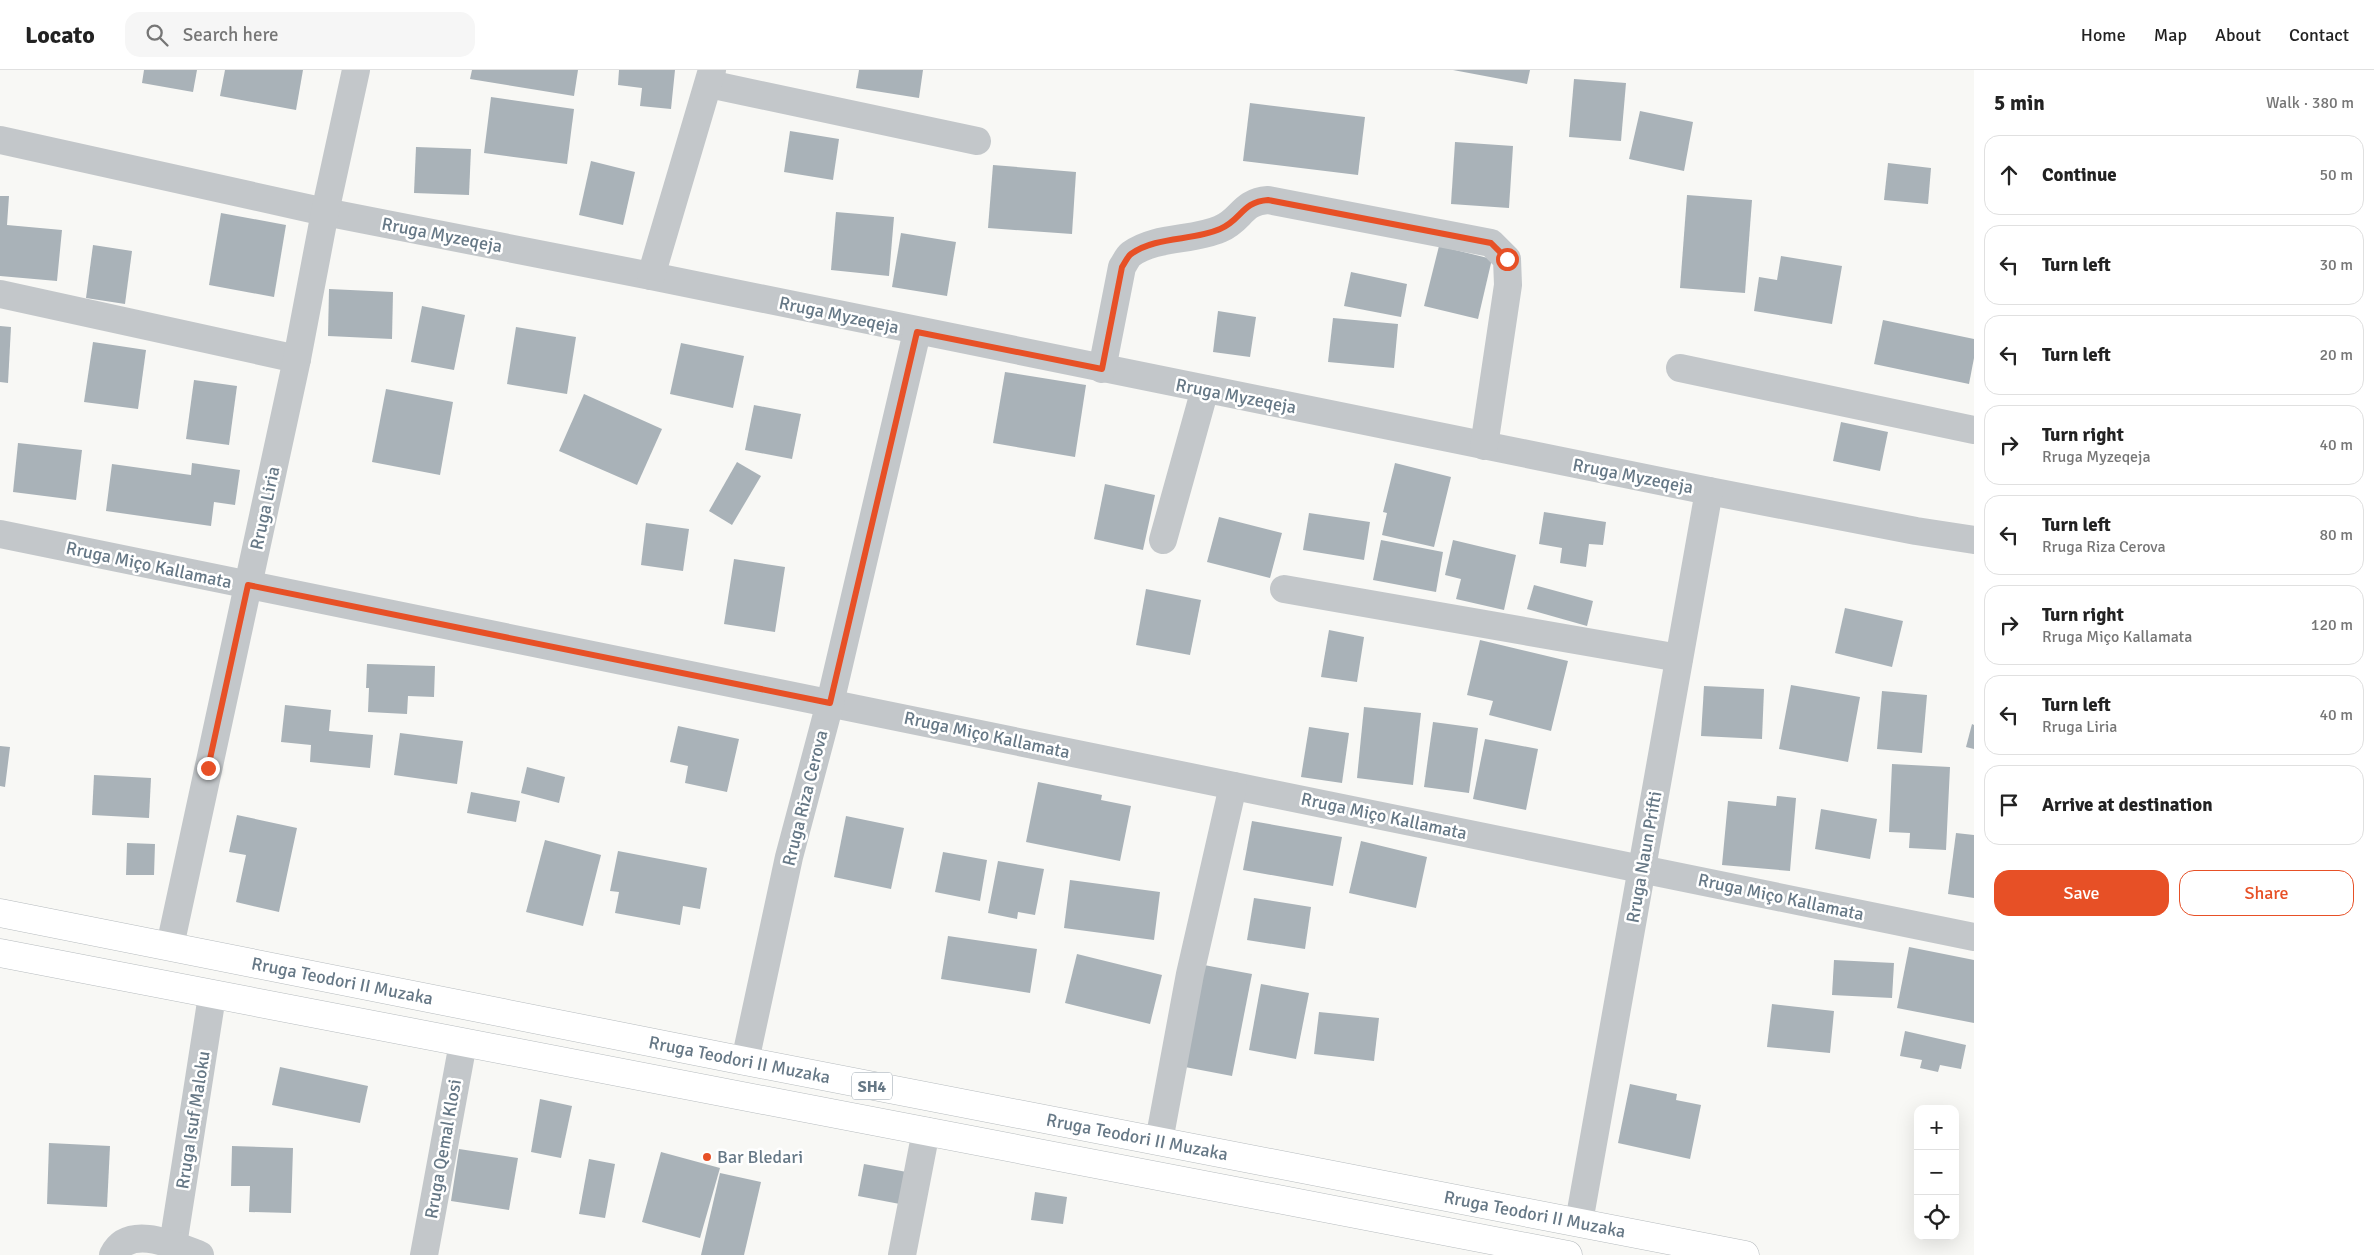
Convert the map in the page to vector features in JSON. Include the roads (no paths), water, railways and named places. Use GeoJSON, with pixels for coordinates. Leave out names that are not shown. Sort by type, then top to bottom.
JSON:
{"type":"FeatureCollection","features":[{"type":"Feature","properties":{"kind":"main road","name":"Rruga Teodori II Muzaka"},"geometry":{"type":"LineString","coordinates":[[0,914],[1745,1255]]}},
{"type":"Feature","properties":{"kind":"main road","name":"Rruga Teodori II Muzaka"},"geometry":{"type":"LineString","coordinates":[[0,953],[212,996],[1568,1255]]}},
{"type":"Feature","properties":{"kind":"street","name":"Rruga Liria"},"geometry":{"type":"LineString","coordinates":[[170,946],[297,359],[325,212],[356,70]]}},
{"type":"Feature","properties":{"kind":"street"},"geometry":{"type":"LineString","coordinates":[[650,276],[710,77],[977,141]]}},
{"type":"Feature","properties":{"kind":"street","name":"Rruga Myzeqeja"},"geometry":{"type":"LineString","coordinates":[[0,140],[325,212],[650,276],[917,332],[1709,491],[1916,531],[1974,540]]}},
{"type":"Feature","properties":{"kind":"street"},"geometry":{"type":"LineString","coordinates":[[1102,369],[1122,267],[1130,255],[1144,247],[1220,230],[1234,222],[1254,201],[1268,200],[1491,243],[1507,259],[1508,285],[1484,446]]}},
{"type":"Feature","properties":{"kind":"street"},"geometry":{"type":"LineString","coordinates":[[0,294],[297,359]]}},
{"type":"Feature","properties":{"kind":"street","name":"Rruga Riza Cerova"},"geometry":{"type":"LineString","coordinates":[[745,1061],[789,857],[830,703],[917,332]]}},
{"type":"Feature","properties":{"kind":"street"},"geometry":{"type":"LineString","coordinates":[[1680,368],[1974,430]]}},
{"type":"Feature","properties":{"kind":"street"},"geometry":{"type":"LineString","coordinates":[[1163,540],[1205,389]]}},
{"type":"Feature","properties":{"kind":"street","name":"Rruga Naun Prifti"},"geometry":{"type":"LineString","coordinates":[[1579,1222],[1709,491]]}},
{"type":"Feature","properties":{"kind":"street","name":"Rruga Miço Kallamata"},"geometry":{"type":"LineString","coordinates":[[0,534],[1974,937]]}},
{"type":"Feature","properties":{"kind":"street"},"geometry":{"type":"LineString","coordinates":[[1284,589],[1679,658]]}},
{"type":"Feature","properties":{"kind":"street"},"geometry":{"type":"LineString","coordinates":[[1159,1141],[1190,974],[1233,786]]}},
{"type":"Feature","properties":{"kind":"street","name":"Rruga Isuf Maloku"},"geometry":{"type":"LineString","coordinates":[[173,1244],[212,996]]}},
{"type":"Feature","properties":{"kind":"street","name":"Rruga Qemal Klosi"},"geometry":{"type":"LineString","coordinates":[[424,1255],[463,1043]]}},
{"type":"Feature","properties":{"kind":"street"},"geometry":{"type":"LineString","coordinates":[[902,1255],[926,1131]]}},
{"type":"Feature","properties":{"kind":"street"},"geometry":{"type":"LineString","coordinates":[[113,1255],[118,1246],[127,1240],[143,1238],[173,1244],[200,1255]]}},
{"type":"Feature","properties":{"kind":"place","name":"Bar Bledari"},"geometry":{"type":"Point","coordinates":[707,1157]}}]}
